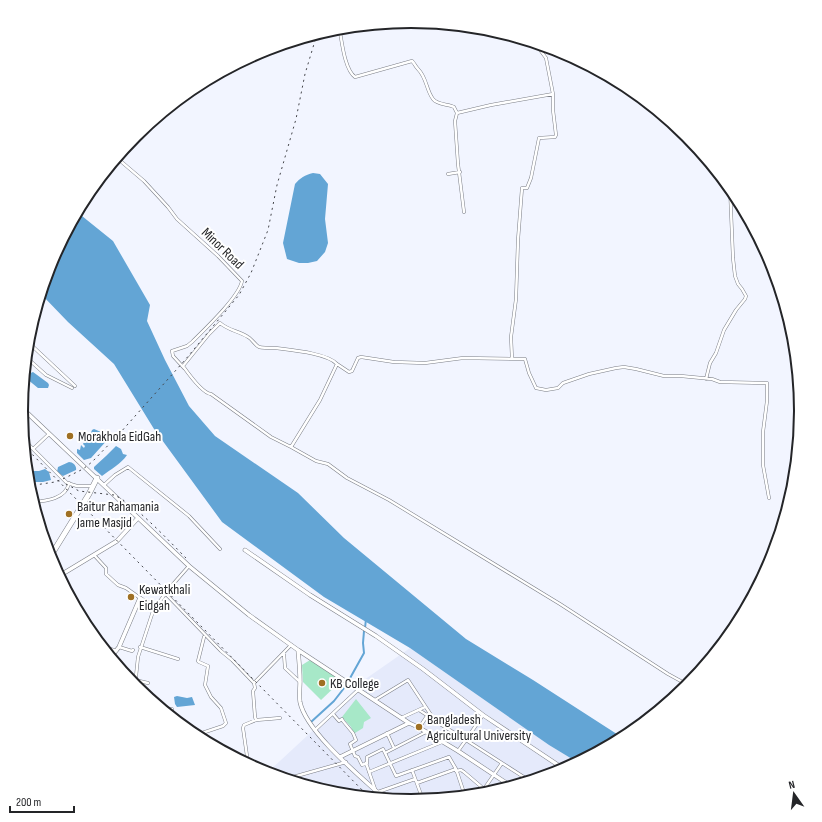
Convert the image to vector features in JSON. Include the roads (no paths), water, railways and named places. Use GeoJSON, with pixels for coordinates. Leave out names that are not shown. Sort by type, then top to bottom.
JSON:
{"type":"FeatureCollection","features":[{"type":"Feature","properties":{"kind":"highway"},"geometry":{"type":"LineString","coordinates":[[54,550],[97,478]]}},
{"type":"Feature","properties":{"kind":"street"},"geometry":{"type":"LineString","coordinates":[[340,34],[343,50],[352,75],[355,76],[365,74],[412,61],[416,68],[421,71],[433,100],[454,107],[457,113],[455,121],[464,212]]}},
{"type":"Feature","properties":{"kind":"street"},"geometry":{"type":"LineString","coordinates":[[512,359],[511,337],[516,299],[517,248],[522,188],[527,188],[531,178],[539,138],[555,137],[556,135],[553,94],[546,58],[541,51]]}},
{"type":"Feature","properties":{"kind":"street"},"geometry":{"type":"LineString","coordinates":[[457,113],[513,100],[553,94]]}},
{"type":"Feature","properties":{"kind":"street","name":"Minor Road"},"geometry":{"type":"LineString","coordinates":[[121,161],[144,181],[168,207],[176,219],[218,256],[242,281],[241,285],[230,301],[192,342],[187,346],[172,351],[173,356],[186,371]]}},
{"type":"Feature","properties":{"kind":"street"},"geometry":{"type":"LineString","coordinates":[[448,174],[460,172]]}},
{"type":"Feature","properties":{"kind":"street"},"geometry":{"type":"LineString","coordinates":[[706,379],[710,363],[716,353],[724,330],[746,296],[736,281],[731,201]]}},
{"type":"Feature","properties":{"kind":"street"},"geometry":{"type":"LineString","coordinates":[[682,682],[560,604],[389,500],[347,478],[328,464],[316,461],[271,437],[211,394],[208,394],[183,366],[220,323],[226,328],[238,331],[249,337],[259,346],[316,355],[333,360],[350,372],[359,357],[406,363],[424,363],[463,358],[524,358],[532,381],[536,388],[540,390],[558,388],[563,383],[589,374],[616,368],[636,369],[664,376],[681,376],[720,382],[767,383],[767,401],[763,432],[763,465],[769,498]]}},
{"type":"Feature","properties":{"kind":"street"},"geometry":{"type":"LineString","coordinates":[[33,347],[75,386]]}},
{"type":"Feature","properties":{"kind":"street"},"geometry":{"type":"LineString","coordinates":[[31,361],[46,375],[72,388]]}},
{"type":"Feature","properties":{"kind":"street"},"geometry":{"type":"LineString","coordinates":[[291,447],[320,400],[338,364]]}},
{"type":"Feature","properties":{"kind":"street"},"geometry":{"type":"LineString","coordinates":[[28,414],[189,566],[249,615],[298,650],[401,718],[458,751],[506,782]]}},
{"type":"Feature","properties":{"kind":"street"},"geometry":{"type":"LineString","coordinates":[[33,450],[49,434]]}},
{"type":"Feature","properties":{"kind":"street"},"geometry":{"type":"LineString","coordinates":[[30,446],[69,484],[81,487],[93,486]]}},
{"type":"Feature","properties":{"kind":"street"},"geometry":{"type":"LineString","coordinates":[[104,485],[115,475],[128,467],[189,516],[220,549]]}},
{"type":"Feature","properties":{"kind":"street"},"geometry":{"type":"LineString","coordinates":[[39,502],[48,501],[62,495],[69,484]]}},
{"type":"Feature","properties":{"kind":"street"},"geometry":{"type":"LineString","coordinates":[[64,573],[117,541],[138,518]]}},
{"type":"Feature","properties":{"kind":"street"},"geometry":{"type":"LineString","coordinates":[[245,550],[310,595],[376,636],[423,669],[483,715],[558,765]]}},
{"type":"Feature","properties":{"kind":"street"},"geometry":{"type":"LineString","coordinates":[[94,554],[106,568],[106,574],[118,585],[155,605]]}},
{"type":"Feature","properties":{"kind":"street"},"geometry":{"type":"LineString","coordinates":[[135,677],[140,647],[155,605],[158,604],[165,593],[189,566]]}},
{"type":"Feature","properties":{"kind":"street"},"geometry":{"type":"LineString","coordinates":[[165,593],[254,684],[255,688],[253,692],[256,720]]}},
{"type":"Feature","properties":{"kind":"street"},"geometry":{"type":"LineString","coordinates":[[112,650],[116,651],[119,647],[140,598]]}},
{"type":"Feature","properties":{"kind":"street"},"geometry":{"type":"LineString","coordinates":[[203,733],[223,726],[226,723],[222,708],[211,697],[205,685],[208,666],[198,661],[204,637]]}},
{"type":"Feature","properties":{"kind":"street"},"geometry":{"type":"LineString","coordinates":[[254,684],[291,645]]}},
{"type":"Feature","properties":{"kind":"street"},"geometry":{"type":"LineString","coordinates":[[119,647],[133,650]]}},
{"type":"Feature","properties":{"kind":"street"},"geometry":{"type":"LineString","coordinates":[[140,647],[178,659]]}},
{"type":"Feature","properties":{"kind":"street"},"geometry":{"type":"LineString","coordinates":[[298,650],[300,701],[306,719],[315,731],[377,791]]}},
{"type":"Feature","properties":{"kind":"street"},"geometry":{"type":"LineString","coordinates":[[284,654],[285,668],[300,682]]}},
{"type":"Feature","properties":{"kind":"street"},"geometry":{"type":"LineString","coordinates":[[374,700],[408,680],[435,721]]}},
{"type":"Feature","properties":{"kind":"street"},"geometry":{"type":"LineString","coordinates":[[139,681],[148,683]]}},
{"type":"Feature","properties":{"kind":"street"},"geometry":{"type":"LineString","coordinates":[[315,731],[359,689]]}},
{"type":"Feature","properties":{"kind":"street"},"geometry":{"type":"LineString","coordinates":[[401,718],[425,707]]}},
{"type":"Feature","properties":{"kind":"street"},"geometry":{"type":"LineString","coordinates":[[418,710],[524,777]]}},
{"type":"Feature","properties":{"kind":"street"},"geometry":{"type":"LineString","coordinates":[[333,714],[339,721],[342,719],[353,733],[356,740],[350,744],[355,756],[358,758],[362,766],[366,763]]}},
{"type":"Feature","properties":{"kind":"street"},"geometry":{"type":"LineString","coordinates":[[458,751],[483,715]]}},
{"type":"Feature","properties":{"kind":"street"},"geometry":{"type":"LineString","coordinates":[[419,728],[427,716]]}},
{"type":"Feature","properties":{"kind":"street"},"geometry":{"type":"LineString","coordinates":[[248,758],[243,727],[256,720],[280,718]]}},
{"type":"Feature","properties":{"kind":"street"},"geometry":{"type":"LineString","coordinates":[[340,756],[409,723]]}},
{"type":"Feature","properties":{"kind":"street"},"geometry":{"type":"LineString","coordinates":[[385,753],[426,732]]}},
{"type":"Feature","properties":{"kind":"street"},"geometry":{"type":"LineString","coordinates":[[387,733],[394,748]]}},
{"type":"Feature","properties":{"kind":"street"},"geometry":{"type":"LineString","coordinates":[[369,772],[442,742]]}},
{"type":"Feature","properties":{"kind":"street"},"geometry":{"type":"LineString","coordinates":[[377,791],[366,763],[367,756],[383,749],[396,776],[449,757],[456,770],[463,791]]}},
{"type":"Feature","properties":{"kind":"street"},"geometry":{"type":"LineString","coordinates":[[296,776],[346,762]]}},
{"type":"Feature","properties":{"kind":"street"},"geometry":{"type":"LineString","coordinates":[[485,787],[502,763]]}},
{"type":"Feature","properties":{"kind":"street"},"geometry":{"type":"LineString","coordinates":[[412,770],[421,794]]}},
{"type":"Feature","properties":{"kind":"street"},"geometry":{"type":"LineString","coordinates":[[417,783],[456,770],[461,770],[482,788]]}},
{"type":"Feature","properties":{"kind":"street"},"geometry":{"type":"LineString","coordinates":[[377,791],[415,779]]}},
{"type":"Feature","properties":{"kind":"water"},"geometry":{"type":"Polygon","coordinates":[[[313,173],[320,174],[328,184],[325,219],[328,243],[325,252],[317,261],[299,263],[287,259],[283,243],[295,184],[303,177],[313,173]]]}},
{"type":"Feature","properties":{"kind":"water"},"geometry":{"type":"Polygon","coordinates":[[[81,215],[113,241],[150,305],[147,321],[189,406],[215,436],[298,493],[344,538],[466,639],[616,734],[572,759],[549,745],[410,648],[324,597],[222,522],[154,429],[114,364],[68,322],[45,298],[57,264],[81,215]]]}},
{"type":"Feature","properties":{"kind":"water"},"geometry":{"type":"Polygon","coordinates":[[[33,372],[48,383],[48,388],[38,388],[29,381],[30,373],[33,372]]]}},
{"type":"Feature","properties":{"kind":"water"},"geometry":{"type":"Polygon","coordinates":[[[94,429],[109,438],[91,458],[84,460],[77,453],[77,449],[80,450],[81,445],[84,448],[84,439],[88,434],[90,435],[94,429]]]}},
{"type":"Feature","properties":{"kind":"water"},"geometry":{"type":"Polygon","coordinates":[[[116,446],[121,449],[123,454],[127,455],[119,464],[102,476],[94,469],[94,467],[116,446]]]}},
{"type":"Feature","properties":{"kind":"water"},"geometry":{"type":"Polygon","coordinates":[[[69,462],[74,464],[76,470],[63,476],[57,472],[58,467],[69,462]]]}},
{"type":"Feature","properties":{"kind":"water"},"geometry":{"type":"Polygon","coordinates":[[[45,469],[49,472],[51,480],[34,482],[33,471],[45,469]]]}},
{"type":"Feature","properties":{"kind":"water"},"geometry":{"type":"Polygon","coordinates":[[[177,696],[187,698],[192,697],[195,705],[177,707],[174,697],[177,696]]]}},
{"type":"Feature","properties":{"kind":"waterway"},"geometry":{"type":"LineString","coordinates":[[365,628],[366,619]]}},
{"type":"Feature","properties":{"kind":"waterway"},"geometry":{"type":"LineString","coordinates":[[349,680],[364,653],[364,631]]}},
{"type":"Feature","properties":{"kind":"waterway"},"geometry":{"type":"LineString","coordinates":[[311,722],[334,701],[348,683]]}},
{"type":"Feature","properties":{"kind":"railway"},"geometry":{"type":"LineString","coordinates":[[35,485],[55,482],[65,478],[83,469],[92,462],[185,360],[239,295],[251,273],[268,230],[277,185],[296,119],[305,74],[315,40]]}},
{"type":"Feature","properties":{"kind":"railway"},"geometry":{"type":"LineString","coordinates":[[30,452],[363,791]]}},
{"type":"Feature","properties":{"kind":"railway"},"geometry":{"type":"LineString","coordinates":[[66,484],[79,491],[114,495],[132,506],[186,558]]}},
{"type":"Feature","properties":{"kind":"place","name":"Morakhola EidGah"},"geometry":{"type":"Point","coordinates":[70,436]}},
{"type":"Feature","properties":{"kind":"place","name":"Baitur Rahamania Jame Masjid"},"geometry":{"type":"Point","coordinates":[69,514]}},
{"type":"Feature","properties":{"kind":"place","name":"Kewatkhali Eidgah"},"geometry":{"type":"Point","coordinates":[131,597]}},
{"type":"Feature","properties":{"kind":"place","name":"KB College"},"geometry":{"type":"Point","coordinates":[322,683]}},
{"type":"Feature","properties":{"kind":"place","name":"Bangladesh Agricultural University"},"geometry":{"type":"Point","coordinates":[419,727]}}]}
